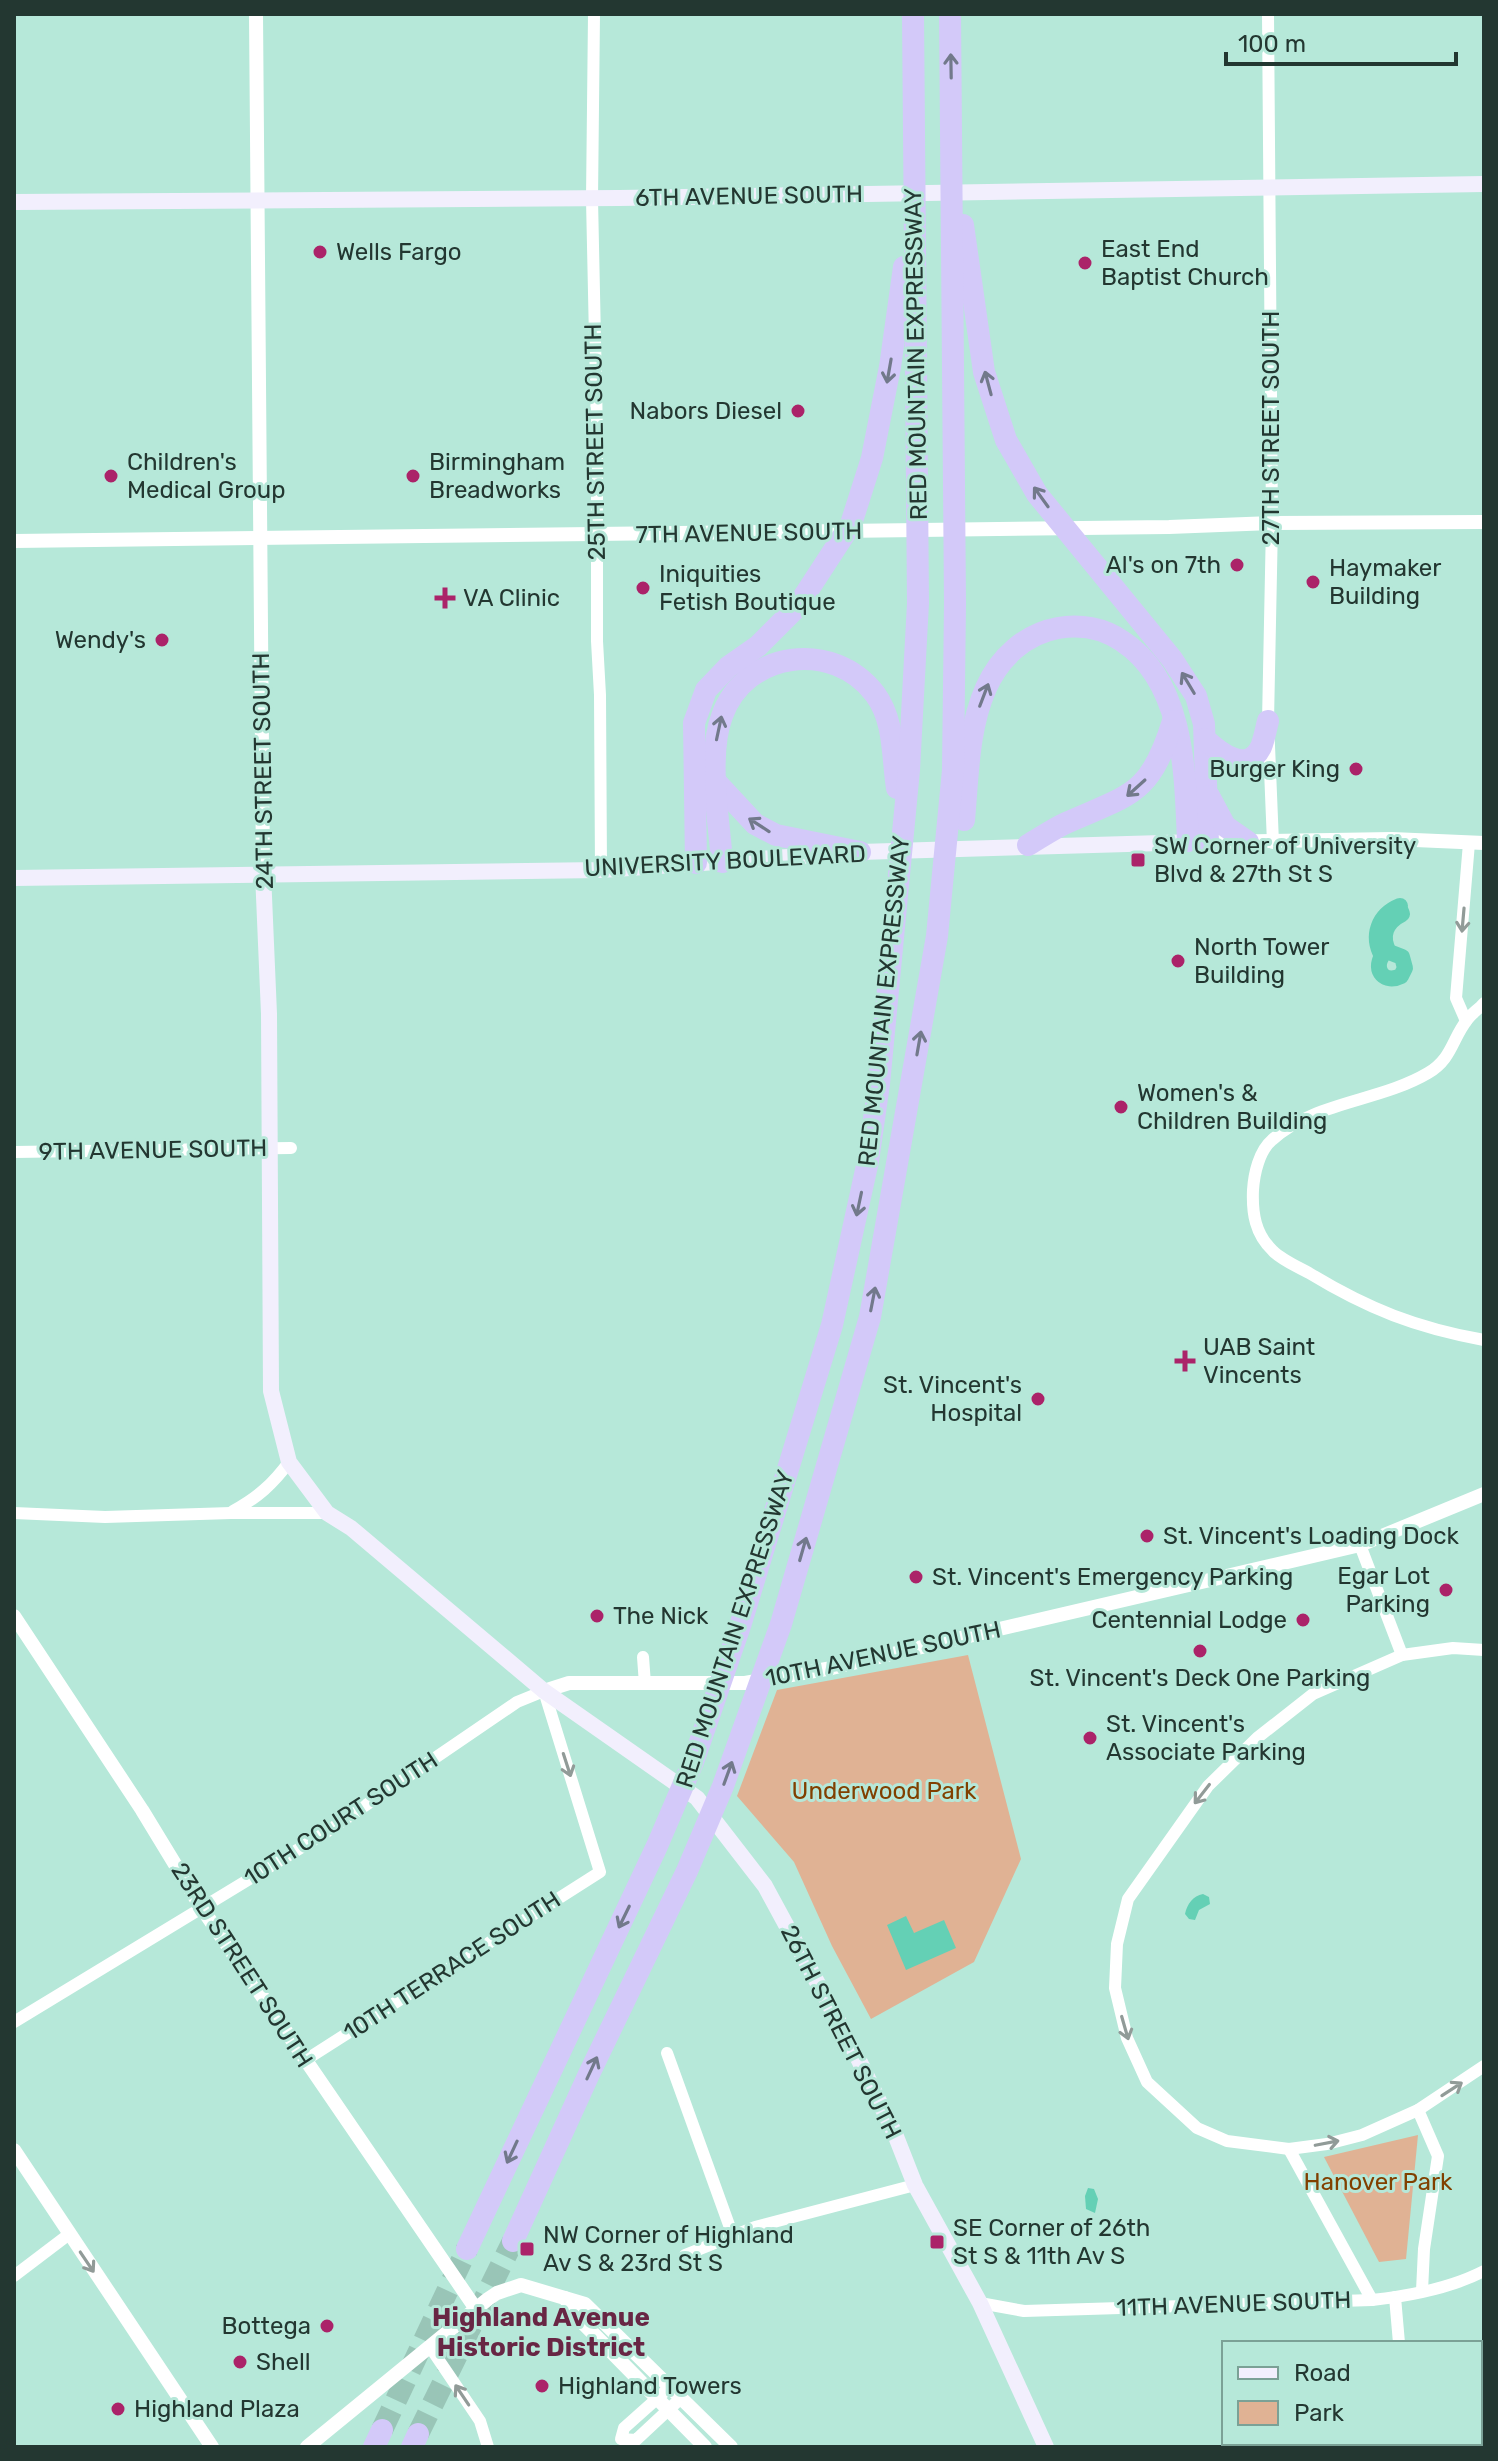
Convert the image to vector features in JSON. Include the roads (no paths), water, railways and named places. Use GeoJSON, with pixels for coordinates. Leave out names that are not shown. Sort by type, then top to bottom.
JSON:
{"type":"FeatureCollection","features":[{"type":"Feature","properties":{"kind":"highway"},"geometry":{"type":"LineString","coordinates":[[696,863],[694,723],[706,690],[728,667],[758,646],[797,607],[851,524],[872,458],[910,266],[908,119],[903,73],[913,48],[913,14]]}},
{"type":"Feature","properties":{"kind":"highway","name":"RED MOUNTAIN EXPRESSWAY"},"geometry":{"type":"LineString","coordinates":[[513,2241],[687,1871],[723,1786],[781,1624],[870,1317],[926,1002],[938,989],[961,770],[955,603],[955,455],[961,265],[952,166],[950,14]]}},
{"type":"Feature","properties":{"kind":"highway"},"geometry":{"type":"LineString","coordinates":[[961,265],[984,372],[999,422],[1014,456],[1037,494],[1190,684],[1200,709],[1205,739],[1207,792],[1198,842]]}},
{"type":"Feature","properties":{"kind":"highway","name":"RED MOUNTAIN EXPRESSWAY"},"geometry":{"type":"LineString","coordinates":[[467,2249],[657,1846],[698,1748],[740,1626],[832,1325],[868,1161],[879,1084],[904,825],[902,771],[918,603],[917,456],[910,266]]}},
{"type":"Feature","properties":{"kind":"highway"},"geometry":{"type":"LineString","coordinates":[[961,770],[992,674],[1007,655],[1022,643],[1053,629],[1071,626],[1104,631],[1131,647],[1147,662],[1159,680],[1183,754],[1198,842]]}},
{"type":"Feature","properties":{"kind":"highway"},"geometry":{"type":"LineString","coordinates":[[722,862],[716,782],[719,728],[729,700],[739,685],[774,662],[815,658],[831,662],[864,682],[876,695],[902,771]]}},
{"type":"Feature","properties":{"kind":"highway"},"geometry":{"type":"LineString","coordinates":[[1028,845],[1064,824],[1121,800],[1138,788],[1158,762],[1173,721]]}},
{"type":"Feature","properties":{"kind":"highway"},"geometry":{"type":"LineString","coordinates":[[1205,739],[1229,758],[1246,759],[1260,749],[1268,721]]}},
{"type":"Feature","properties":{"kind":"highway"},"geometry":{"type":"LineString","coordinates":[[716,782],[755,824],[776,835],[860,852]]}},
{"type":"Feature","properties":{"kind":"highway"},"geometry":{"type":"LineString","coordinates":[[1207,792],[1225,826],[1248,842]]}},
{"type":"Feature","properties":{"kind":"main road","name":"6TH AVENUE SOUTH"},"geometry":{"type":"LineString","coordinates":[[14,202],[592,199],[1484,184]]}},
{"type":"Feature","properties":{"kind":"main road","name":"UNIVERSITY BOULEVARD"},"geometry":{"type":"LineString","coordinates":[[14,878],[601,870],[860,852],[1198,842]]}},
{"type":"Feature","properties":{"kind":"main road","name":"24TH STREET SOUTH"},"geometry":{"type":"LineString","coordinates":[[263,873],[269,1014],[271,1391],[289,1462],[327,1513]]}},
{"type":"Feature","properties":{"kind":"main road"},"geometry":{"type":"LineString","coordinates":[[327,1513],[351,1528],[544,1691]]}},
{"type":"Feature","properties":{"kind":"main road","name":"26TH STREET SOUTH"},"geometry":{"type":"LineString","coordinates":[[544,1691],[697,1798],[765,1886],[855,2052],[895,2134],[915,2185],[980,2303],[1046,2447]]}},
{"type":"Feature","properties":{"kind":"street","name":"24TH STREET SOUTH"},"geometry":{"type":"LineString","coordinates":[[256,14],[263,873]]}},
{"type":"Feature","properties":{"kind":"street","name":"25TH STREET SOUTH"},"geometry":{"type":"LineString","coordinates":[[594,14],[592,199],[601,870]]}},
{"type":"Feature","properties":{"kind":"street","name":"27TH STREET SOUTH"},"geometry":{"type":"LineString","coordinates":[[1268,14],[1272,523],[1268,721],[1273,843]]}},
{"type":"Feature","properties":{"kind":"street","name":"7TH AVENUE SOUTH"},"geometry":{"type":"LineString","coordinates":[[14,541],[1484,522]]}},
{"type":"Feature","properties":{"kind":"street","name":"UNIVERSITY BOULEVARD"},"geometry":{"type":"LineString","coordinates":[[1198,842],[1392,839],[1477,843]]}},
{"type":"Feature","properties":{"kind":"street"},"geometry":{"type":"LineString","coordinates":[[1466,1021],[1456,998],[1477,843]]}},
{"type":"Feature","properties":{"kind":"street"},"geometry":{"type":"LineString","coordinates":[[1484,1003],[1466,1021],[1450,1054],[1430,1072],[1291,1125],[1269,1143],[1254,1174],[1252,1215],[1273,1252],[1323,1282],[1414,1324],[1484,1340]]}},
{"type":"Feature","properties":{"kind":"street","name":"9TH AVENUE SOUTH"},"geometry":{"type":"LineString","coordinates":[[14,1152],[291,1148]]}},
{"type":"Feature","properties":{"kind":"street"},"geometry":{"type":"LineString","coordinates":[[231,1513],[273,1483],[289,1462]]}},
{"type":"Feature","properties":{"kind":"street","name":"10TH AVENUE SOUTH"},"geometry":{"type":"LineString","coordinates":[[544,1691],[569,1683],[745,1683],[832,1668],[1360,1545],[1484,1494]]}},
{"type":"Feature","properties":{"kind":"street"},"geometry":{"type":"LineString","coordinates":[[14,1513],[105,1517],[327,1513]]}},
{"type":"Feature","properties":{"kind":"street"},"geometry":{"type":"LineString","coordinates":[[1360,1545],[1402,1655]]}},
{"type":"Feature","properties":{"kind":"street","name":"23RD STREET SOUTH"},"geometry":{"type":"LineString","coordinates":[[14,1616],[142,1810],[201,1907],[476,2309]]}},
{"type":"Feature","properties":{"kind":"street"},"geometry":{"type":"LineString","coordinates":[[1484,1650],[1453,1648],[1402,1655],[1313,1694],[1284,1714],[1208,1786],[1128,1899],[1117,1944],[1115,1988],[1127,2038],[1147,2082],[1197,2128],[1227,2141],[1289,2149],[1362,2135],[1418,2110],[1484,2066]]}},
{"type":"Feature","properties":{"kind":"street"},"geometry":{"type":"LineString","coordinates":[[643,1657],[645,1684]]}},
{"type":"Feature","properties":{"kind":"street","name":"10TH TERRACE SOUTH"},"geometry":{"type":"LineString","coordinates":[[304,2061],[600,1872],[544,1691]]}},
{"type":"Feature","properties":{"kind":"street","name":"10TH COURT SOUTH"},"geometry":{"type":"LineString","coordinates":[[14,2022],[325,1833],[517,1702],[544,1691]]}},
{"type":"Feature","properties":{"kind":"street"},"geometry":{"type":"LineString","coordinates":[[667,2053],[733,2236]]}},
{"type":"Feature","properties":{"kind":"street"},"geometry":{"type":"LineString","coordinates":[[1418,2110],[1438,2156],[1424,2249],[1422,2291]]}},
{"type":"Feature","properties":{"kind":"street"},"geometry":{"type":"LineString","coordinates":[[1289,2149],[1372,2300]]}},
{"type":"Feature","properties":{"kind":"street"},"geometry":{"type":"LineString","coordinates":[[14,2150],[212,2447]]}},
{"type":"Feature","properties":{"kind":"street"},"geometry":{"type":"LineString","coordinates":[[685,2255],[755,2227],[915,2185]]}},
{"type":"Feature","properties":{"kind":"street"},"geometry":{"type":"LineString","coordinates":[[14,2276],[68,2235]]}},
{"type":"Feature","properties":{"kind":"street","name":"11TH AVENUE SOUTH"},"geometry":{"type":"LineString","coordinates":[[980,2303],[1024,2311],[1372,2300],[1422,2291],[1484,2271]]}},
{"type":"Feature","properties":{"kind":"street"},"geometry":{"type":"LineString","coordinates":[[307,2447],[497,2293],[521,2285],[585,2304],[731,2447]]}},
{"type":"Feature","properties":{"kind":"street"},"geometry":{"type":"LineString","coordinates":[[1395,2297],[1399,2341]]}},
{"type":"Feature","properties":{"kind":"street"},"geometry":{"type":"LineString","coordinates":[[565,2298],[575,2315],[705,2447]]}},
{"type":"Feature","properties":{"kind":"street"},"geometry":{"type":"LineString","coordinates":[[430,2347],[480,2421],[488,2447]]}},
{"type":"Feature","properties":{"kind":"street"},"geometry":{"type":"LineString","coordinates":[[664,2404],[676,2392]]}},
{"type":"Feature","properties":{"kind":"waterway"},"geometry":{"type":"LineString","coordinates":[[1400,906],[1386,915],[1377,934],[1382,956],[1380,971],[1390,978],[1401,976],[1405,968],[1402,957],[1389,952],[1385,940],[1388,925],[1402,914],[1400,909]]}},
{"type":"Feature","properties":{"kind":"tunnel"},"geometry":{"type":"LineString","coordinates":[[418,2434],[513,2241]]}},
{"type":"Feature","properties":{"kind":"tunnel"},"geometry":{"type":"LineString","coordinates":[[382,2430],[467,2249]]}},
{"type":"Feature","properties":{"kind":"place","name":"Wells Fargo"},"geometry":{"type":"Point","coordinates":[320,252]}},
{"type":"Feature","properties":{"kind":"place","name":"East End Baptist Church"},"geometry":{"type":"Point","coordinates":[1085,263]}},
{"type":"Feature","properties":{"kind":"place","name":"Nabors Diesel"},"geometry":{"type":"Point","coordinates":[798,411]}},
{"type":"Feature","properties":{"kind":"place","name":"Children's Medical Group"},"geometry":{"type":"Point","coordinates":[111,476]}},
{"type":"Feature","properties":{"kind":"place","name":"Birmingham Breadworks"},"geometry":{"type":"Point","coordinates":[413,476]}},
{"type":"Feature","properties":{"kind":"place","name":"Al's on 7th"},"geometry":{"type":"Point","coordinates":[1237,565]}},
{"type":"Feature","properties":{"kind":"place","name":"Haymaker Building"},"geometry":{"type":"Point","coordinates":[1313,582]}},
{"type":"Feature","properties":{"kind":"place","name":"Iniquities Fetish Boutique"},"geometry":{"type":"Point","coordinates":[643,588]}},
{"type":"Feature","properties":{"kind":"place","name":"VA Clinic"},"geometry":{"type":"Point","coordinates":[445,598]}},
{"type":"Feature","properties":{"kind":"place","name":"Wendy's"},"geometry":{"type":"Point","coordinates":[162,640]}},
{"type":"Feature","properties":{"kind":"place","name":"Burger King"},"geometry":{"type":"Point","coordinates":[1356,769]}},
{"type":"Feature","properties":{"kind":"place","name":"SW Corner of University Blvd & 27th St S"},"geometry":{"type":"Point","coordinates":[1138,860]}},
{"type":"Feature","properties":{"kind":"place","name":"North Tower Building"},"geometry":{"type":"Point","coordinates":[1178,961]}},
{"type":"Feature","properties":{"kind":"place","name":"Women's & Children Building"},"geometry":{"type":"Point","coordinates":[1121,1107]}},
{"type":"Feature","properties":{"kind":"place","name":"UAB Saint Vincents"},"geometry":{"type":"Point","coordinates":[1185,1361]}},
{"type":"Feature","properties":{"kind":"place","name":"St. Vincent's Hospital"},"geometry":{"type":"Point","coordinates":[1038,1399]}},
{"type":"Feature","properties":{"kind":"place","name":"St. Vincent's Loading Dock"},"geometry":{"type":"Point","coordinates":[1147,1536]}},
{"type":"Feature","properties":{"kind":"place","name":"St. Vincent's Emergency Parking"},"geometry":{"type":"Point","coordinates":[916,1577]}},
{"type":"Feature","properties":{"kind":"place","name":"Egar Lot Parking"},"geometry":{"type":"Point","coordinates":[1446,1590]}},
{"type":"Feature","properties":{"kind":"place","name":"The Nick"},"geometry":{"type":"Point","coordinates":[597,1616]}},
{"type":"Feature","properties":{"kind":"place","name":"Centennial Lodge"},"geometry":{"type":"Point","coordinates":[1303,1620]}},
{"type":"Feature","properties":{"kind":"place","name":"St. Vincent's Deck One Parking"},"geometry":{"type":"Point","coordinates":[1200,1651]}},
{"type":"Feature","properties":{"kind":"place","name":"St. Vincent's Associate Parking"},"geometry":{"type":"Point","coordinates":[1090,1738]}},
{"type":"Feature","properties":{"kind":"place","name":"SE Corner of 26th St S & 11th Av S"},"geometry":{"type":"Point","coordinates":[937,2242]}},
{"type":"Feature","properties":{"kind":"place","name":"NW Corner of Highland Av S & 23rd St S"},"geometry":{"type":"Point","coordinates":[527,2249]}},
{"type":"Feature","properties":{"kind":"place","name":"Bottega"},"geometry":{"type":"Point","coordinates":[327,2326]}},
{"type":"Feature","properties":{"kind":"place","name":"Shell"},"geometry":{"type":"Point","coordinates":[240,2362]}},
{"type":"Feature","properties":{"kind":"place","name":"Highland Towers"},"geometry":{"type":"Point","coordinates":[542,2386]}},
{"type":"Feature","properties":{"kind":"place","name":"Highland Plaza"},"geometry":{"type":"Point","coordinates":[118,2409]}},
{"type":"Feature","properties":{"kind":"district","name":"Highland Avenue Historic District"},"geometry":{"type":"Point","coordinates":[541,2332]}},
{"type":"Feature","properties":{"kind":"park label","name":"Underwood Park"},"geometry":{"type":"Point","coordinates":[884,1791]}},
{"type":"Feature","properties":{"kind":"park label","name":"Hanover Park"},"geometry":{"type":"Point","coordinates":[1378,2182]}}]}
